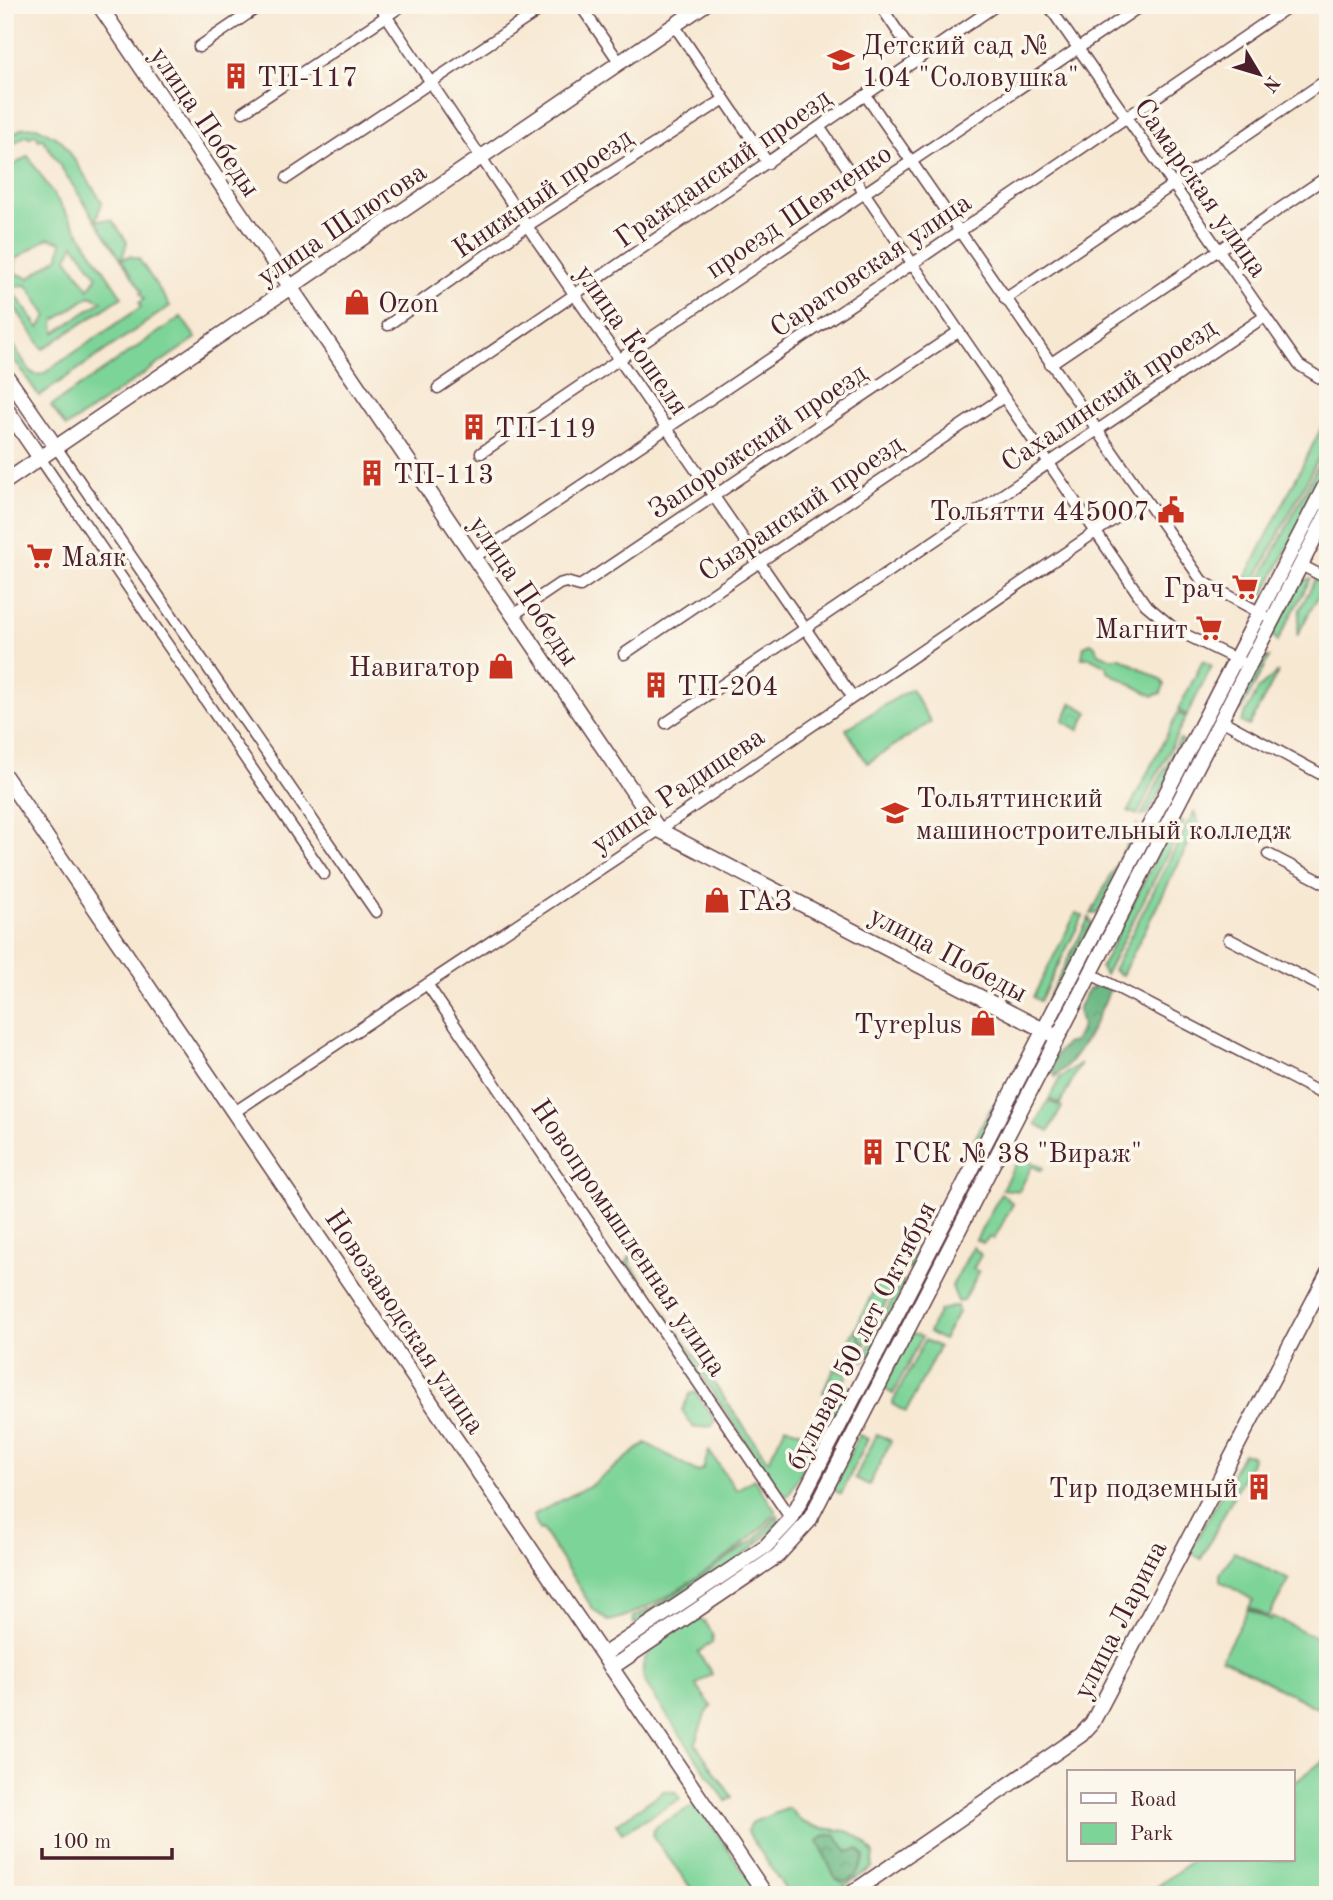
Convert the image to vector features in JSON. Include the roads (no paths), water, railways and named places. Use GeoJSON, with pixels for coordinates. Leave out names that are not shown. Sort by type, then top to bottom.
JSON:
{"type":"FeatureCollection","features":[{"type":"Feature","properties":{"kind":"main road","name":"улица Шлютова"},"geometry":{"type":"LineString","coordinates":[[5,482],[705,5]]}},
{"type":"Feature","properties":{"kind":"main road","name":"улица Победы"},"geometry":{"type":"LineString","coordinates":[[101,6],[289,288],[659,830],[1051,1034]]}},
{"type":"Feature","properties":{"kind":"main road"},"geometry":{"type":"LineString","coordinates":[[5,374],[55,447]]}},
{"type":"Feature","properties":{"kind":"main road"},"geometry":{"type":"LineString","coordinates":[[5,407],[40,458]]}},
{"type":"Feature","properties":{"kind":"main road","name":"бульвар 50 лет Октября"},"geometry":{"type":"LineString","coordinates":[[1051,1034],[1091,974],[1249,666],[1266,616],[1328,480]]}},
{"type":"Feature","properties":{"kind":"main road","name":"бульвар 50 лет Октября"},"geometry":{"type":"LineString","coordinates":[[611,1668],[765,1565],[794,1541],[809,1521],[903,1322],[1051,1034],[1235,658],[1301,565],[1328,512]]}},
{"type":"Feature","properties":{"kind":"main road","name":"Новозаводская улица"},"geometry":{"type":"LineString","coordinates":[[5,776],[766,1895]]}},
{"type":"Feature","properties":{"kind":"main road","name":"улица Ларина"},"geometry":{"type":"LineString","coordinates":[[849,1895],[1081,1735],[1092,1723],[1328,1273]]}},
{"type":"Feature","properties":{"kind":"main road","name":"бульвар 50 лет Октября"},"geometry":{"type":"LineString","coordinates":[[603,1655],[766,1546],[791,1519],[903,1322]]}},
{"type":"Feature","properties":{"kind":"main road"},"geometry":{"type":"LineString","coordinates":[[642,1629],[640,1641],[649,1642]]}},
{"type":"Feature","properties":{"kind":"street"},"geometry":{"type":"LineString","coordinates":[[199,47],[261,5]]}},
{"type":"Feature","properties":{"kind":"street","name":"улица Кошеля"},"geometry":{"type":"LineString","coordinates":[[379,5],[619,361],[852,696]]}},
{"type":"Feature","properties":{"kind":"street"},"geometry":{"type":"LineString","coordinates":[[243,112],[403,5]]}},
{"type":"Feature","properties":{"kind":"street"},"geometry":{"type":"LineString","coordinates":[[287,178],[547,5]]}},
{"type":"Feature","properties":{"kind":"street"},"geometry":{"type":"LineString","coordinates":[[580,5],[620,62]]}},
{"type":"Feature","properties":{"kind":"street"},"geometry":{"type":"LineString","coordinates":[[880,5],[916,60]]}},
{"type":"Feature","properties":{"kind":"street","name":"Гражданский проезд"},"geometry":{"type":"LineString","coordinates":[[438,388],[997,5]]}},
{"type":"Feature","properties":{"kind":"street","name":"Самарская улица"},"geometry":{"type":"LineString","coordinates":[[1048,5],[1299,365],[1328,383]]}},
{"type":"Feature","properties":{"kind":"street","name":"проезд Шевченко"},"geometry":{"type":"LineString","coordinates":[[481,453],[1142,5]]}},
{"type":"Feature","properties":{"kind":"street","name":"Саратовская улица"},"geometry":{"type":"LineString","coordinates":[[473,558],[912,264],[1291,5]]}},
{"type":"Feature","properties":{"kind":"street"},"geometry":{"type":"LineString","coordinates":[[674,26],[768,163]]}},
{"type":"Feature","properties":{"kind":"street"},"geometry":{"type":"LineString","coordinates":[[1006,299],[1328,79]]}},
{"type":"Feature","properties":{"kind":"street"},"geometry":{"type":"LineString","coordinates":[[866,96],[1049,364],[1202,581],[1266,616]]}},
{"type":"Feature","properties":{"kind":"street","name":"Книжный проезд"},"geometry":{"type":"LineString","coordinates":[[388,325],[527,226],[723,100]]}},
{"type":"Feature","properties":{"kind":"street"},"geometry":{"type":"LineString","coordinates":[[820,128],[1128,583],[1160,619],[1249,666]]}},
{"type":"Feature","properties":{"kind":"street"},"geometry":{"type":"LineString","coordinates":[[1049,364],[1328,176]]}},
{"type":"Feature","properties":{"kind":"street","name":"Сахалинский проезд"},"geometry":{"type":"LineString","coordinates":[[666,723],[1264,317]]}},
{"type":"Feature","properties":{"kind":"street","name":"Запорожский проезд"},"geometry":{"type":"LineString","coordinates":[[513,615],[559,584],[566,582],[580,586],[958,332]]}},
{"type":"Feature","properties":{"kind":"street","name":"Сызранский проезд"},"geometry":{"type":"LineString","coordinates":[[624,654],[1002,398]]}},
{"type":"Feature","properties":{"kind":"street"},"geometry":{"type":"LineString","coordinates":[[55,447],[376,912]]}},
{"type":"Feature","properties":{"kind":"street"},"geometry":{"type":"LineString","coordinates":[[40,458],[324,874]]}},
{"type":"Feature","properties":{"kind":"street","name":"улица Радищева"},"geometry":{"type":"LineString","coordinates":[[233,1113],[659,830],[1143,499]]}},
{"type":"Feature","properties":{"kind":"street"},"geometry":{"type":"LineString","coordinates":[[1301,565],[1328,579]]}},
{"type":"Feature","properties":{"kind":"street"},"geometry":{"type":"LineString","coordinates":[[1221,720],[1328,778]]}},
{"type":"Feature","properties":{"kind":"street"},"geometry":{"type":"LineString","coordinates":[[1268,854],[1328,885]]}},
{"type":"Feature","properties":{"kind":"street"},"geometry":{"type":"LineString","coordinates":[[1228,939],[1328,990]]}},
{"type":"Feature","properties":{"kind":"street"},"geometry":{"type":"LineString","coordinates":[[1091,974],[1328,1097]]}},
{"type":"Feature","properties":{"kind":"street","name":"Новопромышленная улица"},"geometry":{"type":"LineString","coordinates":[[427,984],[791,1519]]}},
{"type":"Feature","properties":{"kind":"place","name":"Детский сад № 104 \"Соловушка\""},"geometry":{"type":"Point","coordinates":[841,60]}},
{"type":"Feature","properties":{"kind":"place","name":"ТП-117"},"geometry":{"type":"Point","coordinates":[236,76]}},
{"type":"Feature","properties":{"kind":"place","name":"Ozon"},"geometry":{"type":"Point","coordinates":[357,302]}},
{"type":"Feature","properties":{"kind":"place","name":"ТП-119"},"geometry":{"type":"Point","coordinates":[474,427]}},
{"type":"Feature","properties":{"kind":"place","name":"ТП-113"},"geometry":{"type":"Point","coordinates":[372,473]}},
{"type":"Feature","properties":{"kind":"place","name":"Тольятти 445007"},"geometry":{"type":"Point","coordinates":[1171,510]}},
{"type":"Feature","properties":{"kind":"place","name":"Маяк"},"geometry":{"type":"Point","coordinates":[40,556]}},
{"type":"Feature","properties":{"kind":"place","name":"Грач"},"geometry":{"type":"Point","coordinates":[1245,587]}},
{"type":"Feature","properties":{"kind":"place","name":"Магнит"},"geometry":{"type":"Point","coordinates":[1209,628]}},
{"type":"Feature","properties":{"kind":"place","name":"Навигатор"},"geometry":{"type":"Point","coordinates":[501,666]}},
{"type":"Feature","properties":{"kind":"place","name":"ТП-204"},"geometry":{"type":"Point","coordinates":[656,685]}},
{"type":"Feature","properties":{"kind":"place","name":"Тольяттинский машиностроительный колледж"},"geometry":{"type":"Point","coordinates":[895,813]}},
{"type":"Feature","properties":{"kind":"place","name":"ГАЗ"},"geometry":{"type":"Point","coordinates":[717,900]}},
{"type":"Feature","properties":{"kind":"place","name":"Tyreplus"},"geometry":{"type":"Point","coordinates":[983,1023]}},
{"type":"Feature","properties":{"kind":"place","name":"ГСК № 38 \"Вираж\""},"geometry":{"type":"Point","coordinates":[873,1152]}},
{"type":"Feature","properties":{"kind":"place","name":"Тир подземный"},"geometry":{"type":"Point","coordinates":[1259,1487]}}]}
